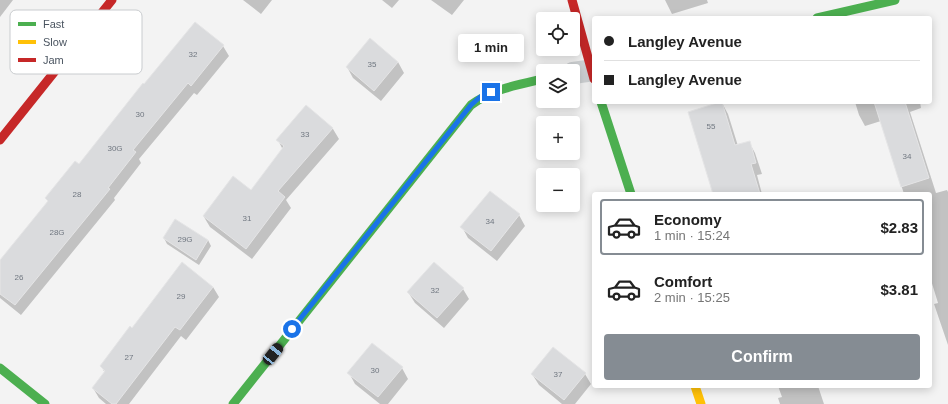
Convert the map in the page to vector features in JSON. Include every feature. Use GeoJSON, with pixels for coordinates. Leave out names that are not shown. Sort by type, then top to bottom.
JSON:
{"type":"FeatureCollection","features":[{"type":"Feature","properties":{"kind":"street"},"geometry":{"type":"LineString","coordinates":[[104,10],[112,0]]}},
{"type":"Feature","properties":{"kind":"street"},"geometry":{"type":"LineString","coordinates":[[572,0],[588,73]]}},
{"type":"Feature","properties":{"kind":"street"},"geometry":{"type":"LineString","coordinates":[[826,16],[895,0]]}},
{"type":"Feature","properties":{"kind":"street"},"geometry":{"type":"LineString","coordinates":[[0,140],[53,74]]}},
{"type":"Feature","properties":{"kind":"street"},"geometry":{"type":"LineString","coordinates":[[233,404],[471,105],[480,97],[491,92],[536,80]]}},
{"type":"Feature","properties":{"kind":"street"},"geometry":{"type":"LineString","coordinates":[[602,104],[630,192]]}},
{"type":"Feature","properties":{"kind":"street"},"geometry":{"type":"LineString","coordinates":[[0,368],[45,404]]}},
{"type":"Feature","properties":{"kind":"street"},"geometry":{"type":"LineString","coordinates":[[696,388],[701,404]]}},
{"type":"Feature","properties":{"kind":"building"},"geometry":{"type":"Polygon","coordinates":[[[195,22],[224,45],[191,86],[188,83],[133,150],[136,152],[108,188],[110,189],[15,305],[0,294],[0,260],[48,201],[45,198],[75,161],[79,164],[143,83],[144,84],[195,22]]]}},
{"type":"Feature","properties":{"kind":"building"},"geometry":{"type":"Polygon","coordinates":[[[370,38],[398,62],[374,91],[346,67],[370,38]]]}},
{"type":"Feature","properties":{"kind":"building"},"geometry":{"type":"Polygon","coordinates":[[[714,104],[723,104],[735,145],[750,141],[756,163],[751,164],[759,192],[712,192],[688,112],[714,104]]]}},
{"type":"Feature","properties":{"kind":"building"},"geometry":{"type":"Polygon","coordinates":[[[875,104],[906,104],[929,178],[901,187],[875,104]]]}},
{"type":"Feature","properties":{"kind":"building"},"geometry":{"type":"Polygon","coordinates":[[[306,105],[333,128],[278,191],[285,197],[246,249],[203,216],[233,176],[251,190],[284,146],[276,140],[306,105]]]}},
{"type":"Feature","properties":{"kind":"building"},"geometry":{"type":"Polygon","coordinates":[[[490,191],[520,214],[491,251],[460,227],[490,191]]]}},
{"type":"Feature","properties":{"kind":"building"},"geometry":{"type":"Polygon","coordinates":[[[175,219],[208,240],[196,260],[163,238],[175,219]]]}},
{"type":"Feature","properties":{"kind":"building"},"geometry":{"type":"Polygon","coordinates":[[[182,262],[213,287],[180,330],[175,327],[116,404],[112,404],[92,388],[105,371],[100,366],[130,326],[132,328],[182,262]]]}},
{"type":"Feature","properties":{"kind":"building"},"geometry":{"type":"Polygon","coordinates":[[[434,262],[464,288],[437,318],[407,292],[434,262]]]}},
{"type":"Feature","properties":{"kind":"building"},"geometry":{"type":"Polygon","coordinates":[[[372,343],[403,367],[378,397],[347,373],[372,343]]]}},
{"type":"Feature","properties":{"kind":"building"},"geometry":{"type":"Polygon","coordinates":[[[553,347],[586,373],[564,400],[531,374],[553,347]]]}},
{"type":"Feature","properties":{"kind":"traffic: fast"},"geometry":{"type":"LineString","coordinates":[[826,16],[895,0]]}},
{"type":"Feature","properties":{"kind":"traffic: fast"},"geometry":{"type":"LineString","coordinates":[[233,404],[471,105],[497,91],[536,81]]}},
{"type":"Feature","properties":{"kind":"traffic: fast"},"geometry":{"type":"LineString","coordinates":[[602,104],[630,192]]}},
{"type":"Feature","properties":{"kind":"traffic: fast"},"geometry":{"type":"LineString","coordinates":[[0,368],[45,404]]}},
{"type":"Feature","properties":{"kind":"traffic: slow"},"geometry":{"type":"LineString","coordinates":[[696,388],[701,404]]}},
{"type":"Feature","properties":{"kind":"traffic: jam"},"geometry":{"type":"LineString","coordinates":[[104,10],[112,0]]}},
{"type":"Feature","properties":{"kind":"traffic: jam"},"geometry":{"type":"LineString","coordinates":[[572,0],[592,72]]}},
{"type":"Feature","properties":{"kind":"traffic: jam"},"geometry":{"type":"LineString","coordinates":[[0,140],[53,74]]}},
{"type":"Feature","properties":{"kind":"route"},"geometry":{"type":"LineString","coordinates":[[292,329],[471,105],[480,97],[491,92]]}}]}
